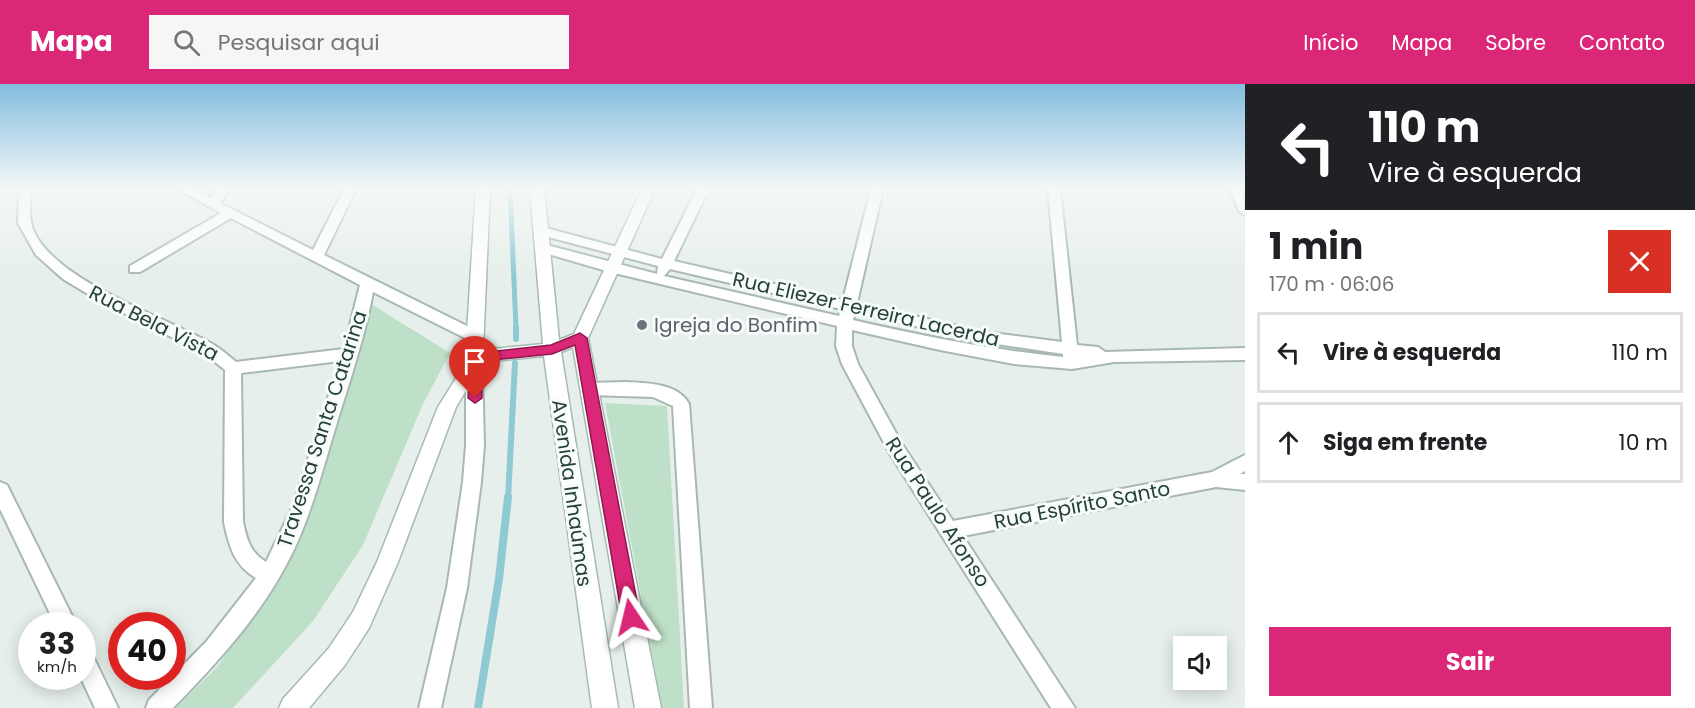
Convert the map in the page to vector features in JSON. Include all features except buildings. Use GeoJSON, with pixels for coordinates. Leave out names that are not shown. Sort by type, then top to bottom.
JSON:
{"type":"FeatureCollection","features":[{"type":"Feature","properties":{"kind":"street","name":"Rua Bela Vista"},"geometry":{"type":"LineString","coordinates":[[21,218],[28,240],[50,265],[122,310],[211,348],[233,368],[236,400],[232,481],[234,528],[238,546],[246,560],[269,575]]}},
{"type":"Feature","properties":{"kind":"street"},"geometry":{"type":"LineString","coordinates":[[135,269],[221,218]]}},
{"type":"Feature","properties":{"kind":"street"},"geometry":{"type":"LineString","coordinates":[[241,218],[317,255],[474,353],[552,349],[580,338],[610,268],[635,218]]}},
{"type":"Feature","properties":{"kind":"street"},"geometry":{"type":"LineString","coordinates":[[317,255],[335,218]]}},
{"type":"Feature","properties":{"kind":"street"},"geometry":{"type":"LineString","coordinates":[[430,708],[457,588],[472,482],[476,422],[474,353],[481,218]]}},
{"type":"Feature","properties":{"kind":"street","name":"Avenida Inhaúmas"},"geometry":{"type":"LineString","coordinates":[[540,218],[552,349],[605,708]]}},
{"type":"Feature","properties":{"kind":"street"},"geometry":{"type":"LineString","coordinates":[[657,279],[689,218]]}},
{"type":"Feature","properties":{"kind":"street","name":"Rua Paulo Afonso"},"geometry":{"type":"LineString","coordinates":[[870,218],[847,314],[843,346],[864,393],[948,530],[1064,708]]}},
{"type":"Feature","properties":{"kind":"street"},"geometry":{"type":"LineString","coordinates":[[1057,218],[1071,356]]}},
{"type":"Feature","properties":{"kind":"street","name":"Rua Eliezer Ferreira Lacerda"},"geometry":{"type":"LineString","coordinates":[[542,231],[847,314],[975,352],[1071,356],[1245,354]]}},
{"type":"Feature","properties":{"kind":"street","name":"Rua Eliezer Ferreira Lacerda"},"geometry":{"type":"LineString","coordinates":[[543,248],[657,279],[847,314]]}},
{"type":"Feature","properties":{"kind":"street","name":"Travessa Santa Catarina"},"geometry":{"type":"LineString","coordinates":[[157,708],[218,644],[269,575],[286,546],[351,354],[367,285]]}},
{"type":"Feature","properties":{"kind":"street","name":"Avenida Inhaúmas"},"geometry":{"type":"LineString","coordinates":[[580,338],[648,708]]}},
{"type":"Feature","properties":{"kind":"street"},"geometry":{"type":"LineString","coordinates":[[292,708],[350,639],[370,602],[425,466],[441,417],[474,353]]}},
{"type":"Feature","properties":{"kind":"street"},"geometry":{"type":"LineString","coordinates":[[233,368],[351,354]]}},
{"type":"Feature","properties":{"kind":"street"},"geometry":{"type":"LineString","coordinates":[[590,389],[661,391],[674,395],[681,404],[701,708]]}},
{"type":"Feature","properties":{"kind":"street","name":"Rua Espírito Santo"},"geometry":{"type":"LineString","coordinates":[[1216,479],[1244,463]]}},
{"type":"Feature","properties":{"kind":"street","name":"Rua Espírito Santo"},"geometry":{"type":"LineString","coordinates":[[948,530],[1216,479],[1245,482]]}},
{"type":"Feature","properties":{"kind":"street"},"geometry":{"type":"LineString","coordinates":[[0,490],[60,612]]}},
{"type":"Feature","properties":{"kind":"street"},"geometry":{"type":"LineString","coordinates":[[96,686],[107,708]]}},
{"type":"Feature","properties":{"kind":"green space"},"geometry":{"type":"Polygon","coordinates":[[[371,304],[450,353],[423,404],[363,545],[313,621],[233,708],[176,708],[218,666],[266,596],[305,525],[371,304]]]}},
{"type":"Feature","properties":{"kind":"green space"},"geometry":{"type":"Polygon","coordinates":[[[605,403],[667,406],[684,708],[662,708],[605,403]]]}},
{"type":"Feature","properties":{"kind":"waterway"},"geometry":{"type":"LineString","coordinates":[[511,218],[516,328]]}},
{"type":"Feature","properties":{"kind":"waterway"},"geometry":{"type":"LineString","coordinates":[[516,328],[516,339]]}},
{"type":"Feature","properties":{"kind":"waterway"},"geometry":{"type":"LineString","coordinates":[[508,499],[515,363]]}},
{"type":"Feature","properties":{"kind":"waterway"},"geometry":{"type":"LineString","coordinates":[[478,708],[499,579],[508,497]]}},
{"type":"Feature","properties":{"kind":"place","name":"Igreja do Bonfim"},"geometry":{"type":"Point","coordinates":[642,325]}},
{"type":"Feature","properties":{"kind":"route"},"geometry":{"type":"LineString","coordinates":[[475,398],[474,365],[476,357],[552,349],[565,346],[580,338],[631,617]]}}]}
